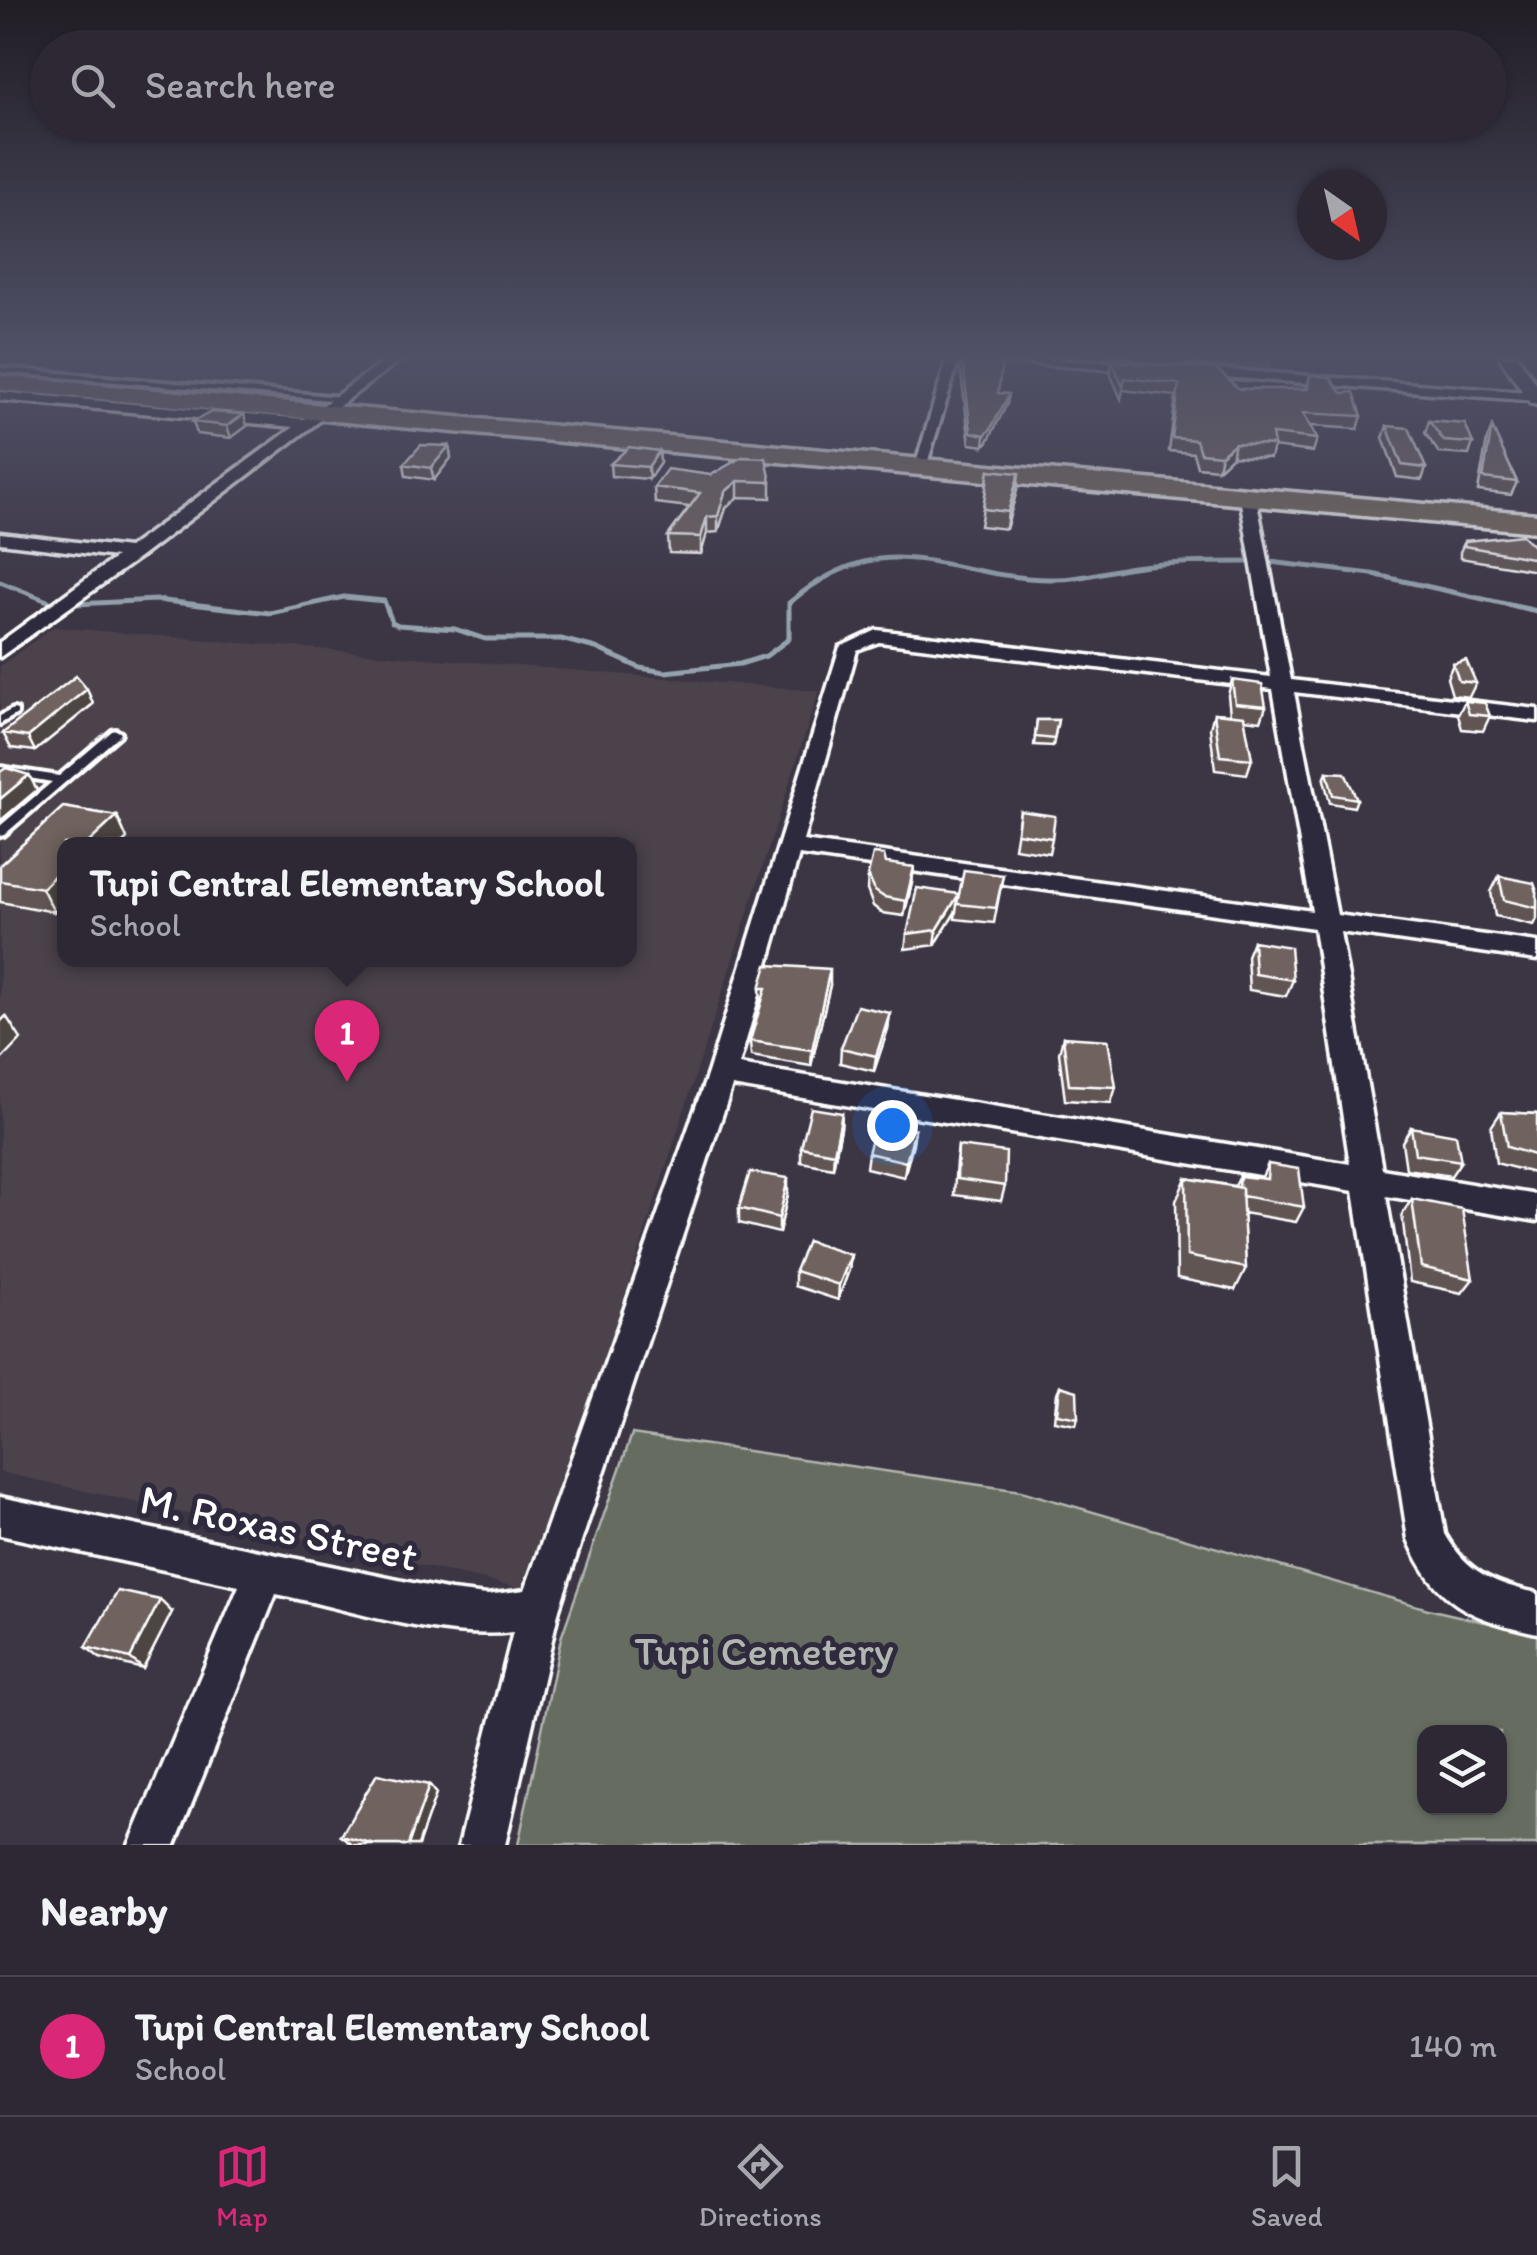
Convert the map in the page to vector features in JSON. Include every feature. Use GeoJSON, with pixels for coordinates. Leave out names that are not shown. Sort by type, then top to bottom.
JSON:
{"type":"FeatureCollection","features":[{"type":"Feature","properties":{"kind":"highway"},"geometry":{"type":"LineString","coordinates":[[651,442],[1537,523]]}},
{"type":"Feature","properties":{"kind":"street"},"geometry":{"type":"LineString","coordinates":[[0,651],[285,442]]}},
{"type":"Feature","properties":{"kind":"street"},"geometry":{"type":"LineString","coordinates":[[920,467],[928,442]]}},
{"type":"Feature","properties":{"kind":"street"},"geometry":{"type":"LineString","coordinates":[[1248,497],[1326,922],[1428,1539],[1445,1572],[1483,1602],[1537,1614]]}},
{"type":"Feature","properties":{"kind":"street"},"geometry":{"type":"LineString","coordinates":[[0,538],[134,554]]}},
{"type":"Feature","properties":{"kind":"street"},"geometry":{"type":"LineString","coordinates":[[482,1845],[540,1609],[722,1073],[849,646],[877,636],[1537,715]]}},
{"type":"Feature","properties":{"kind":"street"},"geometry":{"type":"LineString","coordinates":[[792,847],[1537,951]]}},
{"type":"Feature","properties":{"kind":"street"},"geometry":{"type":"LineString","coordinates":[[722,1073],[1537,1208]]}},
{"type":"Feature","properties":{"kind":"street","name":"M. Roxas Street"},"geometry":{"type":"LineString","coordinates":[[0,1516],[452,1611],[500,1615],[540,1609]]}},
{"type":"Feature","properties":{"kind":"street"},"geometry":{"type":"LineString","coordinates":[[152,1845],[264,1574]]}},
{"type":"Feature","properties":{"kind":"lane"},"geometry":{"type":"LineString","coordinates":[[0,721],[13,712]]}},
{"type":"Feature","properties":{"kind":"lane"},"geometry":{"type":"LineString","coordinates":[[0,832],[116,733]]}},
{"type":"Feature","properties":{"kind":"lane"},"geometry":{"type":"LineString","coordinates":[[0,770],[61,780]]}},
{"type":"Feature","properties":{"kind":"shaded area"},"geometry":{"type":"Polygon","coordinates":[[[53,627],[819,691],[530,1590],[0,1472],[0,666],[53,627]]]}},
{"type":"Feature","properties":{"kind":"green space","name":"Tupi Cemetery"},"geometry":{"type":"Polygon","coordinates":[[[632,1434],[1021,1491],[1428,1609],[1537,1634],[1537,1845],[518,1845],[561,1638],[632,1434]]]}},
{"type":"Feature","properties":{"kind":"building"},"geometry":{"type":"Polygon","coordinates":[[[1197,442],[1273,442],[1274,445],[1235,443],[1221,455],[1200,453],[1197,442]]]}},
{"type":"Feature","properties":{"kind":"building"},"geometry":{"type":"Polygon","coordinates":[[[1393,442],[1415,442],[1426,468],[1402,465],[1393,442]]]}},
{"type":"Feature","properties":{"kind":"building"},"geometry":{"type":"Polygon","coordinates":[[[1489,442],[1499,442],[1517,482],[1483,478],[1489,442]]]}},
{"type":"Feature","properties":{"kind":"building"},"geometry":{"type":"Polygon","coordinates":[[[421,445],[449,446],[431,468],[404,464],[421,445]]]}},
{"type":"Feature","properties":{"kind":"building"},"geometry":{"type":"Polygon","coordinates":[[[629,447],[659,451],[648,467],[610,464],[629,447]]]}},
{"type":"Feature","properties":{"kind":"building"},"geometry":{"type":"Polygon","coordinates":[[[742,457],[766,458],[771,482],[738,481],[725,492],[718,516],[707,517],[701,537],[668,536],[700,493],[654,487],[667,469],[711,475],[742,457]]]}},
{"type":"Feature","properties":{"kind":"building"},"geometry":{"type":"Polygon","coordinates":[[[989,470],[1019,473],[1008,512],[983,509],[989,470]]]}},
{"type":"Feature","properties":{"kind":"building"},"geometry":{"type":"Polygon","coordinates":[[[1522,535],[1537,549],[1537,559],[1464,546],[1465,541],[1522,535]]]}},
{"type":"Feature","properties":{"kind":"building"},"geometry":{"type":"Polygon","coordinates":[[[1466,660],[1476,683],[1459,681],[1453,664],[1466,660]]]}},
{"type":"Feature","properties":{"kind":"building"},"geometry":{"type":"Polygon","coordinates":[[[76,676],[87,689],[28,737],[3,733],[76,676]]]}},
{"type":"Feature","properties":{"kind":"building"},"geometry":{"type":"Polygon","coordinates":[[[1232,680],[1262,684],[1266,706],[1235,703],[1232,680]]]}},
{"type":"Feature","properties":{"kind":"building"},"geometry":{"type":"Polygon","coordinates":[[[1465,701],[1485,703],[1490,716],[1469,714],[1465,701]]]}},
{"type":"Feature","properties":{"kind":"building"},"geometry":{"type":"Polygon","coordinates":[[[1214,713],[1244,716],[1252,759],[1220,756],[1214,713]]]}},
{"type":"Feature","properties":{"kind":"building"},"geometry":{"type":"Polygon","coordinates":[[[1037,720],[1058,720],[1054,739],[1035,737],[1037,720]]]}},
{"type":"Feature","properties":{"kind":"building"},"geometry":{"type":"Polygon","coordinates":[[[6,768],[29,775],[0,799],[0,772],[6,768]]]}},
{"type":"Feature","properties":{"kind":"building"},"geometry":{"type":"Polygon","coordinates":[[[1327,772],[1345,773],[1357,799],[1333,795],[1327,772]]]}},
{"type":"Feature","properties":{"kind":"building"},"geometry":{"type":"Polygon","coordinates":[[[63,807],[117,816],[94,837],[57,837],[57,873],[42,888],[0,881],[0,865],[63,807]]]}},
{"type":"Feature","properties":{"kind":"building"},"geometry":{"type":"Polygon","coordinates":[[[1020,811],[1055,816],[1052,838],[1017,833],[1020,811]]]}},
{"type":"Feature","properties":{"kind":"building"},"geometry":{"type":"Polygon","coordinates":[[[873,854],[884,855],[886,863],[914,867],[906,901],[875,891],[868,875],[873,854]]]}},
{"type":"Feature","properties":{"kind":"building"},"geometry":{"type":"Polygon","coordinates":[[[964,870],[1003,875],[996,908],[957,904],[964,870]]]}},
{"type":"Feature","properties":{"kind":"building"},"geometry":{"type":"Polygon","coordinates":[[[1499,876],[1534,883],[1537,908],[1504,900],[1499,876]]]}},
{"type":"Feature","properties":{"kind":"building"},"geometry":{"type":"Polygon","coordinates":[[[917,888],[959,894],[937,930],[907,934],[917,888]]]}},
{"type":"Feature","properties":{"kind":"building"},"geometry":{"type":"Polygon","coordinates":[[[1253,941],[1290,947],[1293,980],[1255,974],[1253,941]]]}},
{"type":"Feature","properties":{"kind":"building"},"geometry":{"type":"Polygon","coordinates":[[[767,965],[830,969],[812,1050],[750,1041],[766,988],[760,988],[767,965]]]}},
{"type":"Feature","properties":{"kind":"building"},"geometry":{"type":"Polygon","coordinates":[[[857,1006],[890,1013],[876,1056],[841,1048],[857,1006]]]}},
{"type":"Feature","properties":{"kind":"building"},"geometry":{"type":"Polygon","coordinates":[[[1063,1037],[1108,1040],[1116,1087],[1069,1085],[1063,1037]]]}},
{"type":"Feature","properties":{"kind":"building"},"geometry":{"type":"Polygon","coordinates":[[[811,1108],[842,1113],[834,1153],[801,1147],[811,1108]]]}},
{"type":"Feature","properties":{"kind":"building"},"geometry":{"type":"Polygon","coordinates":[[[1501,1112],[1537,1114],[1537,1156],[1507,1147],[1501,1112]]]}},
{"type":"Feature","properties":{"kind":"building"},"geometry":{"type":"Polygon","coordinates":[[[877,1120],[915,1129],[906,1162],[868,1153],[877,1120]]]}},
{"type":"Feature","properties":{"kind":"building"},"geometry":{"type":"Polygon","coordinates":[[[1411,1127],[1456,1135],[1461,1161],[1415,1154],[1411,1127]]]}},
{"type":"Feature","properties":{"kind":"building"},"geometry":{"type":"Polygon","coordinates":[[[958,1146],[1006,1152],[1005,1186],[957,1179],[958,1146]]]}},
{"type":"Feature","properties":{"kind":"building"},"geometry":{"type":"Polygon","coordinates":[[[1268,1164],[1299,1169],[1304,1207],[1242,1196],[1240,1176],[1267,1179],[1268,1164]]]}},
{"type":"Feature","properties":{"kind":"building"},"geometry":{"type":"Polygon","coordinates":[[[750,1172],[788,1178],[779,1218],[739,1208],[750,1172]]]}},
{"type":"Feature","properties":{"kind":"building"},"geometry":{"type":"Polygon","coordinates":[[[1186,1178],[1242,1188],[1246,1268],[1187,1256],[1186,1178]]]}},
{"type":"Feature","properties":{"kind":"building"},"geometry":{"type":"Polygon","coordinates":[[[1412,1199],[1462,1209],[1473,1279],[1421,1267],[1412,1199]]]}},
{"type":"Feature","properties":{"kind":"building"},"geometry":{"type":"Polygon","coordinates":[[[807,1241],[851,1255],[839,1285],[795,1271],[807,1241]]]}},
{"type":"Feature","properties":{"kind":"building"},"geometry":{"type":"Polygon","coordinates":[[[1060,1386],[1077,1391],[1078,1418],[1057,1414],[1060,1386]]]}},
{"type":"Feature","properties":{"kind":"building"},"geometry":{"type":"Polygon","coordinates":[[[118,1591],[160,1600],[130,1658],[86,1647],[118,1591]]]}},
{"type":"Feature","properties":{"kind":"building"},"geometry":{"type":"Polygon","coordinates":[[[377,1774],[429,1785],[408,1845],[376,1845],[341,1836],[377,1774]]]}},
{"type":"Feature","properties":{"kind":"waterway"},"geometry":{"type":"LineString","coordinates":[[76,604],[156,600],[270,613],[344,597],[384,601],[392,622],[398,625],[455,629],[485,639],[561,639],[596,648],[640,668],[665,672],[740,664],[766,656],[789,639],[789,603],[824,578],[856,564],[887,558],[1050,579],[1162,564],[1248,562]]}},
{"type":"Feature","properties":{"kind":"waterway"},"geometry":{"type":"LineString","coordinates":[[1270,562],[1372,574],[1537,611]]}},
{"type":"Feature","properties":{"kind":"waterway"},"geometry":{"type":"LineString","coordinates":[[0,582],[50,602]]}},
{"type":"Feature","properties":{"kind":"place","name":"Tupi Central Elementary School"},"geometry":{"type":"Point","coordinates":[347,1082]}}]}
